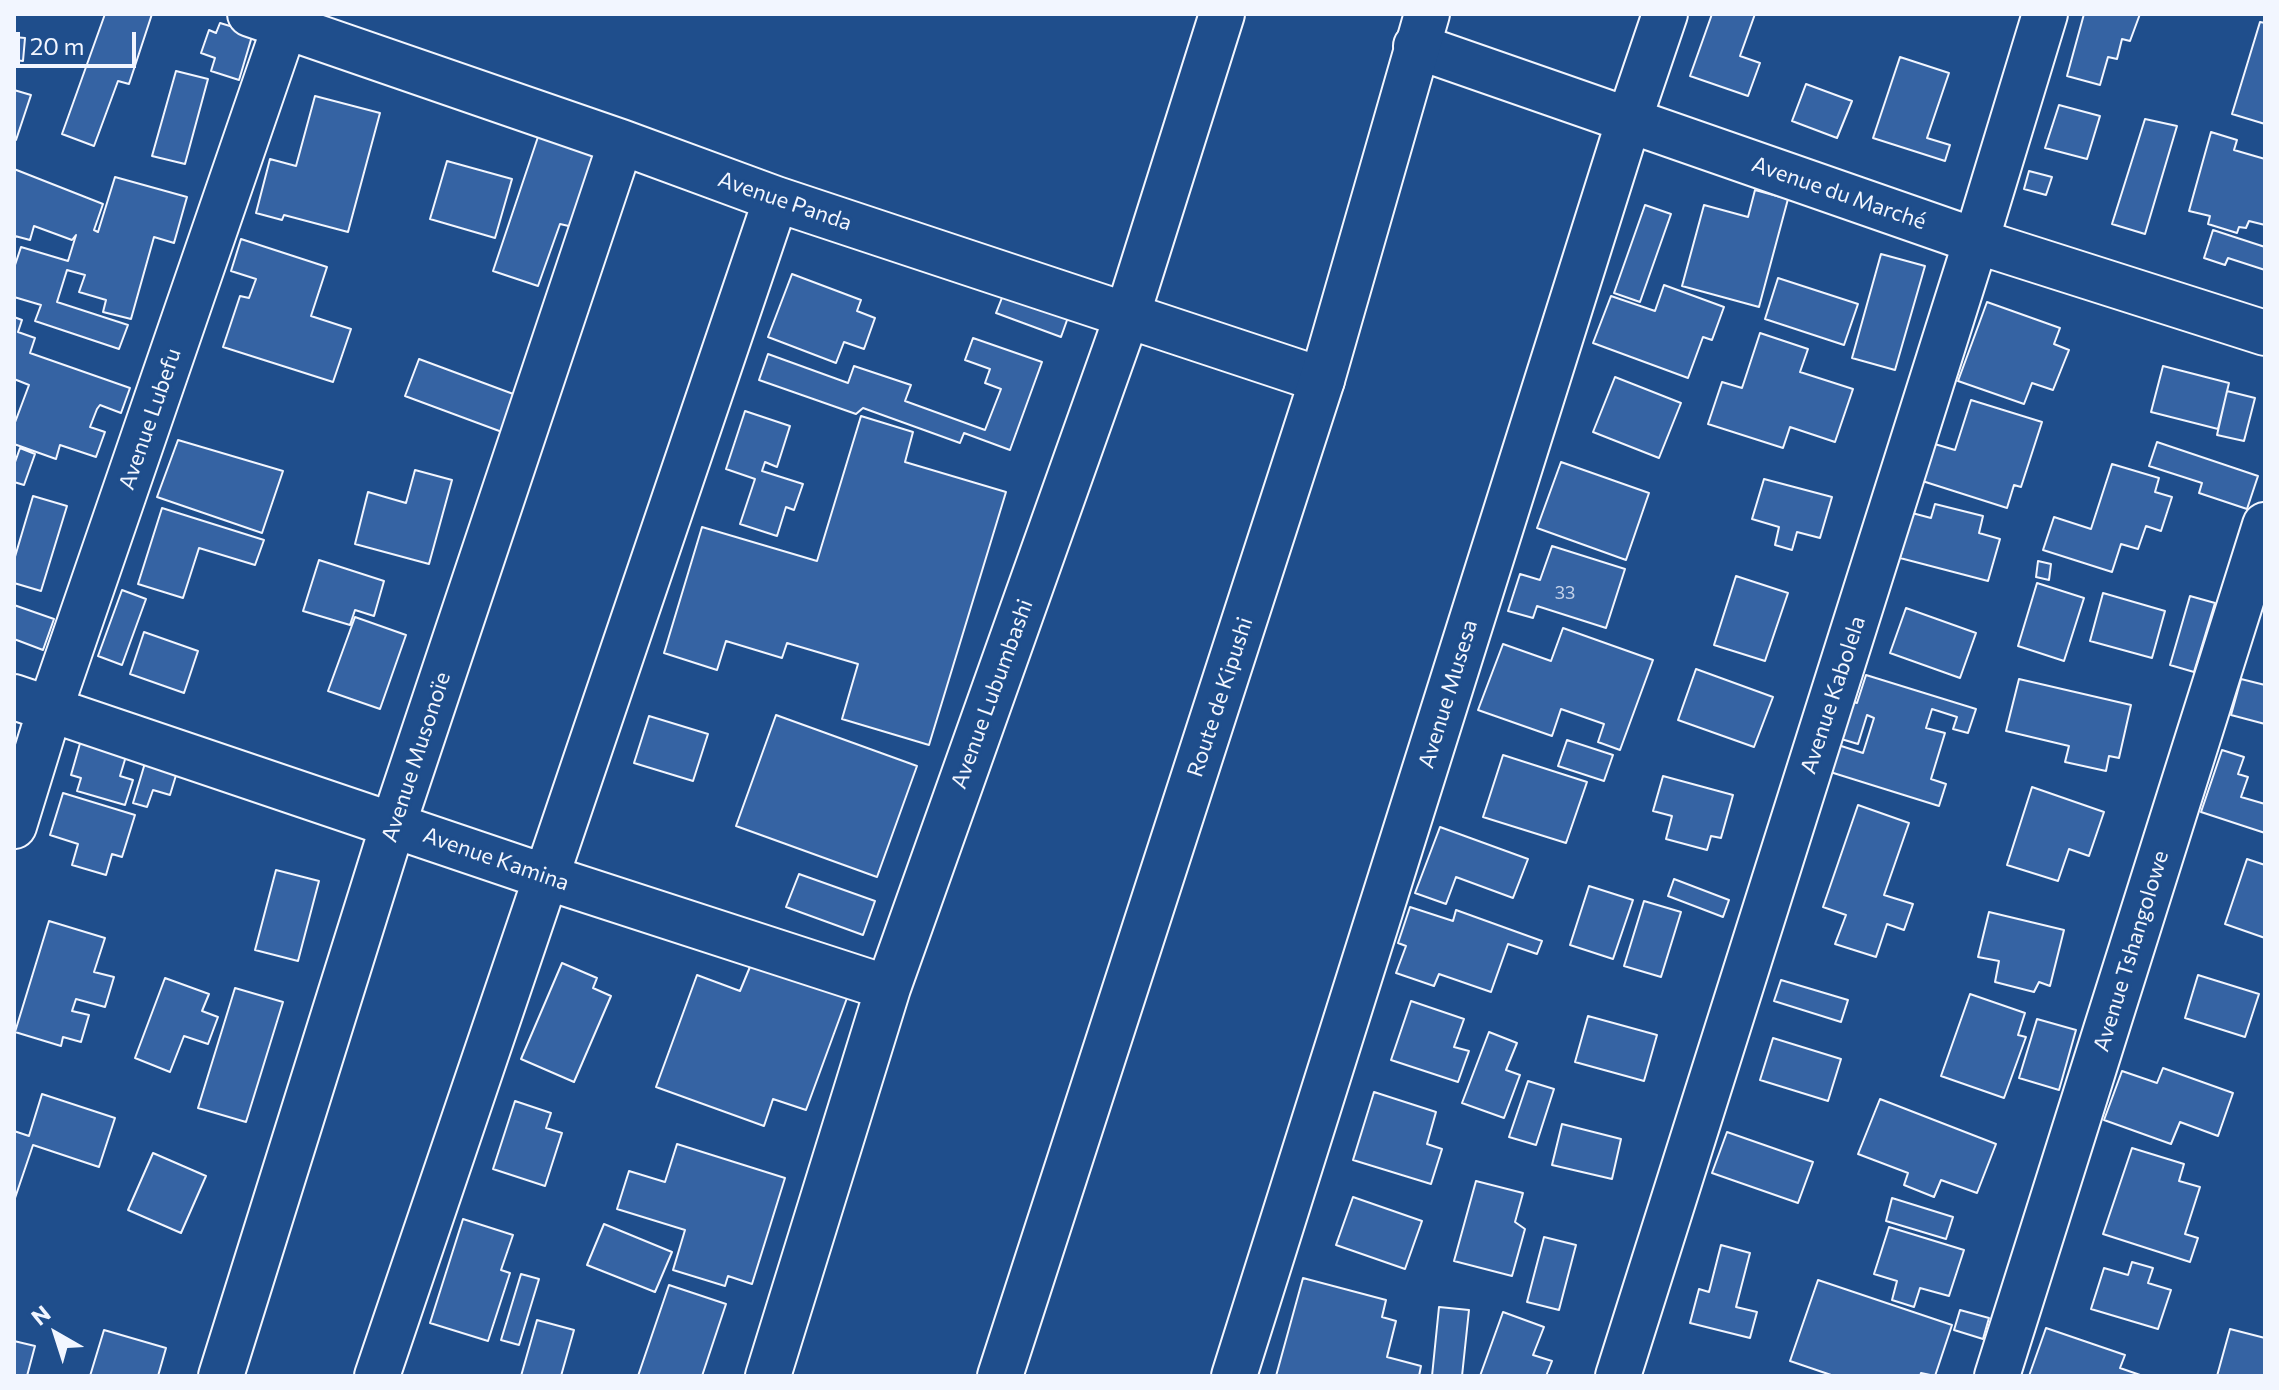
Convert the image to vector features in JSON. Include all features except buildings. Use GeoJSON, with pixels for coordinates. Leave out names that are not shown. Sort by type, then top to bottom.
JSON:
{"type":"FeatureCollection","features":[{"type":"Feature","properties":{"kind":"main road","name":"Avenue Lubumbashi"},"geometry":{"type":"LineString","coordinates":[[768,1376],[888,988],[1127,316],[1222,14]]}},
{"type":"Feature","properties":{"kind":"main road","name":"Avenue Musesa"},"geometry":{"type":"LineString","coordinates":[[1234,1376],[1665,14]]}},
{"type":"Feature","properties":{"kind":"main road","name":"Avenue Kabolela"},"geometry":{"type":"LineString","coordinates":[[1630,1373],[2045,14]]}},
{"type":"Feature","properties":{"kind":"main road","name":"Avenue Panda"},"geometry":{"type":"LineString","coordinates":[[274,18],[776,199],[1322,380]]}},
{"type":"Feature","properties":{"kind":"main road","name":"Avenue Lubefu"},"geometry":{"type":"LineString","coordinates":[[14,826],[32,703],[274,18]]}},
{"type":"Feature","properties":{"kind":"main road","name":"Avenue du Marché"},"geometry":{"type":"LineString","coordinates":[[1421,30],[1629,120],[1976,241],[2265,333]]}},
{"type":"Feature","properties":{"kind":"main road","name":"Route de Kipushi"},"geometry":{"type":"LineString","coordinates":[[1000,1376],[1322,380],[1421,30]]}},
{"type":"Feature","properties":{"kind":"main road","name":"Avenue Musonoïe"},"geometry":{"type":"LineString","coordinates":[[221,1376],[393,825],[621,142]]}},
{"type":"Feature","properties":{"kind":"main road"},"geometry":{"type":"LineString","coordinates":[[377,1376],[776,199]]}},
{"type":"Feature","properties":{"kind":"main road","name":"Avenue Tshangolowe"},"geometry":{"type":"LineString","coordinates":[[1997,1376],[2265,525]]}},
{"type":"Feature","properties":{"kind":"main road","name":"Avenue Kamina"},"geometry":{"type":"LineString","coordinates":[[32,703],[546,877],[888,988]]}}]}
